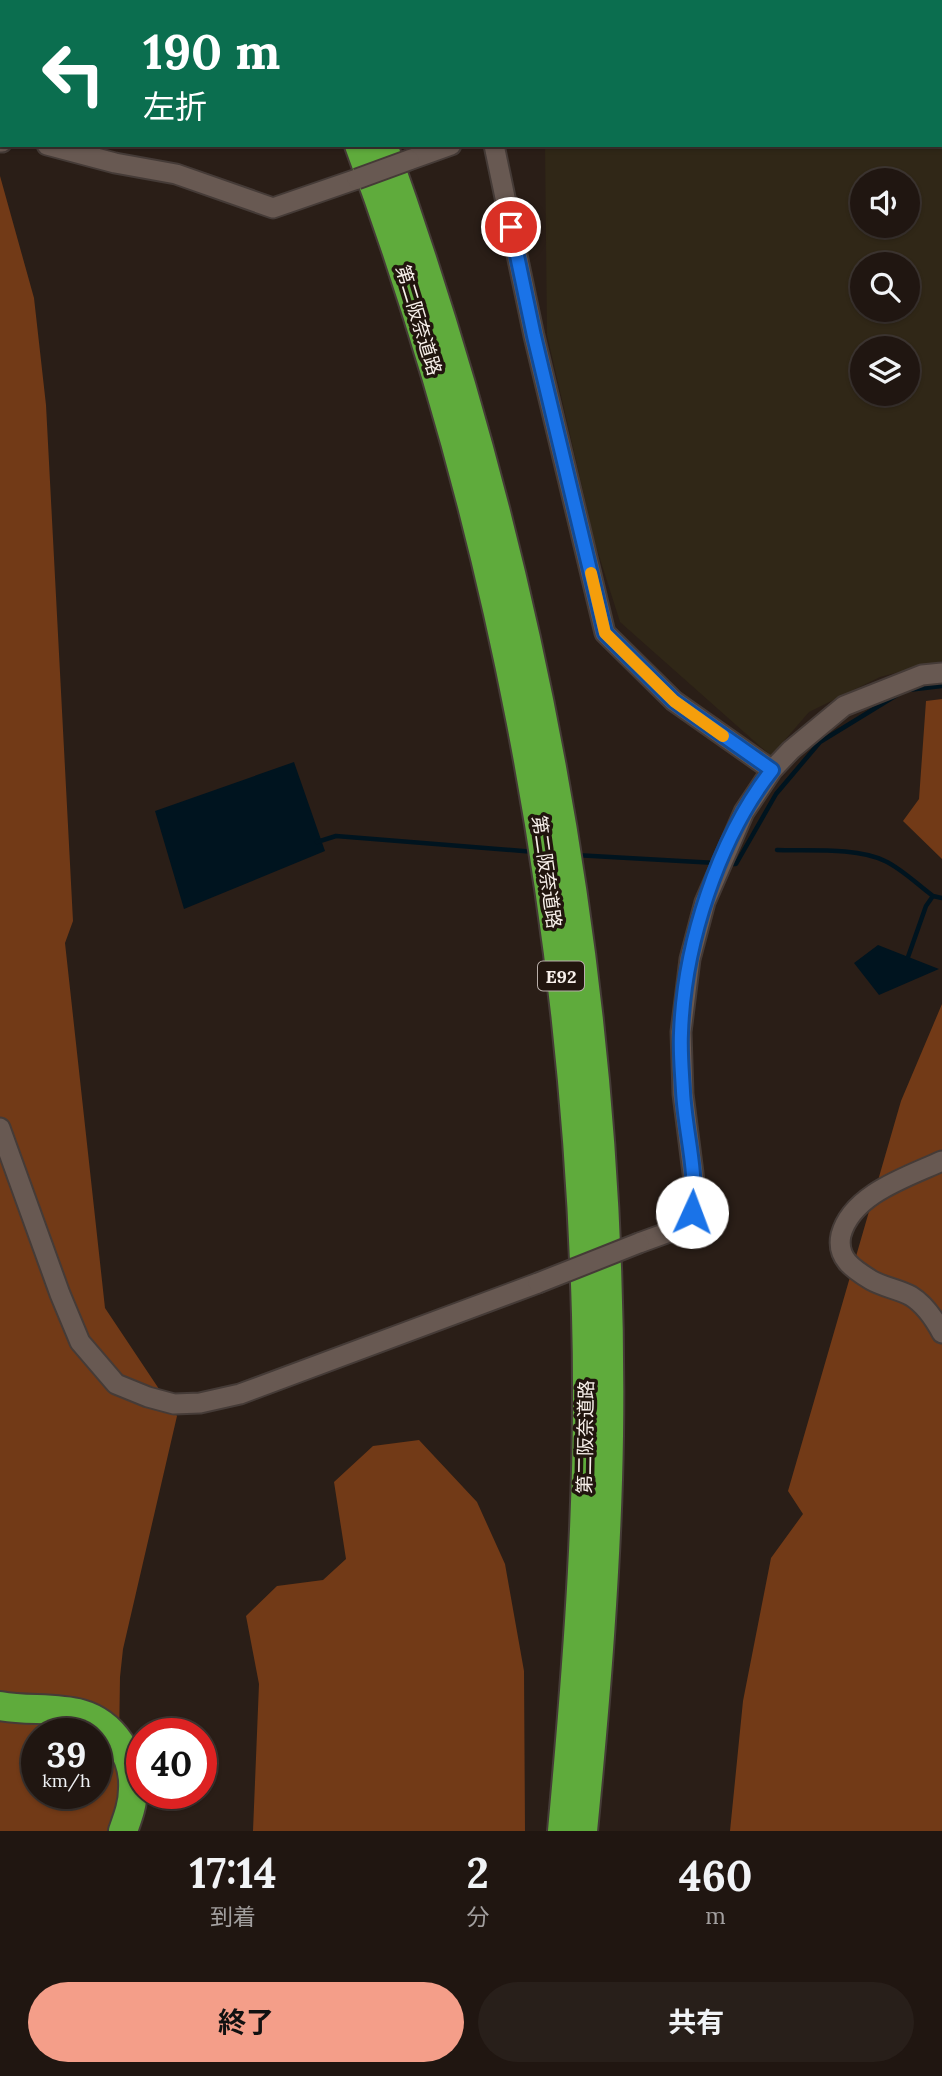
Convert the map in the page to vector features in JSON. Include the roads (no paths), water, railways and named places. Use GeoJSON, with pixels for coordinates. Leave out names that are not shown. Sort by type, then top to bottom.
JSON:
{"type":"FeatureCollection","features":[{"type":"Feature","properties":{"kind":"highway","name":"第二阪奈道路"},"geometry":{"type":"LineString","coordinates":[[360,147],[395,243],[439,382],[508,653],[534,786],[562,979],[582,1204],[586,1433],[583,1563],[576,1684],[562,1831]]}},
{"type":"Feature","properties":{"kind":"highway","name":"第二阪奈道路"},"geometry":{"type":"LineString","coordinates":[[384,147],[416,237],[462,382],[498,516],[529,648],[552,768],[584,978],[603,1203],[609,1434],[600,1645],[583,1831]]}},
{"type":"Feature","properties":{"kind":"highway"},"geometry":{"type":"LineString","coordinates":[[0,1706],[83,1714],[99,1721],[111,1731],[124,1751],[133,1773],[132,1801],[123,1831]]}},
{"type":"Feature","properties":{"kind":"street"},"geometry":{"type":"LineString","coordinates":[[55,147],[115,163],[176,174],[273,208],[445,147]]}},
{"type":"Feature","properties":{"kind":"street"},"geometry":{"type":"LineString","coordinates":[[494,147],[534,336],[605,633],[674,701],[772,770]]}},
{"type":"Feature","properties":{"kind":"street"},"geometry":{"type":"LineString","coordinates":[[0,1128],[80,1342],[116,1384],[174,1404],[200,1403],[240,1394],[673,1231],[688,1219],[692,1212],[695,1189],[683,1094],[681,1032],[690,960],[705,902],[744,812],[772,770],[844,706],[922,675],[942,673]]}},
{"type":"Feature","properties":{"kind":"street"},"geometry":{"type":"LineString","coordinates":[[942,1161],[885,1188],[858,1206],[844,1224],[839,1245],[845,1262],[872,1281],[912,1297],[934,1320],[942,1333]]}},
{"type":"Feature","properties":{"kind":"water"},"geometry":{"type":"Polygon","coordinates":[[[294,762],[325,851],[184,909],[155,811],[294,762]]]}},
{"type":"Feature","properties":{"kind":"water"},"geometry":{"type":"Polygon","coordinates":[[[878,945],[939,969],[879,995],[854,963],[878,945]]]}},
{"type":"Feature","properties":{"kind":"waterway"},"geometry":{"type":"LineString","coordinates":[[908,690],[942,686]]}},
{"type":"Feature","properties":{"kind":"waterway"},"geometry":{"type":"LineString","coordinates":[[729,864],[736,864],[776,794],[820,742],[900,693]]}},
{"type":"Feature","properties":{"kind":"waterway"},"geometry":{"type":"LineString","coordinates":[[317,842],[336,836],[535,852]]}},
{"type":"Feature","properties":{"kind":"waterway"},"geometry":{"type":"LineString","coordinates":[[777,850],[832,851],[874,857],[898,868],[933,896],[942,898]]}},
{"type":"Feature","properties":{"kind":"waterway"},"geometry":{"type":"LineString","coordinates":[[575,855],[716,863]]}},
{"type":"Feature","properties":{"kind":"waterway"},"geometry":{"type":"LineString","coordinates":[[908,957],[926,906],[933,896]]}}]}
